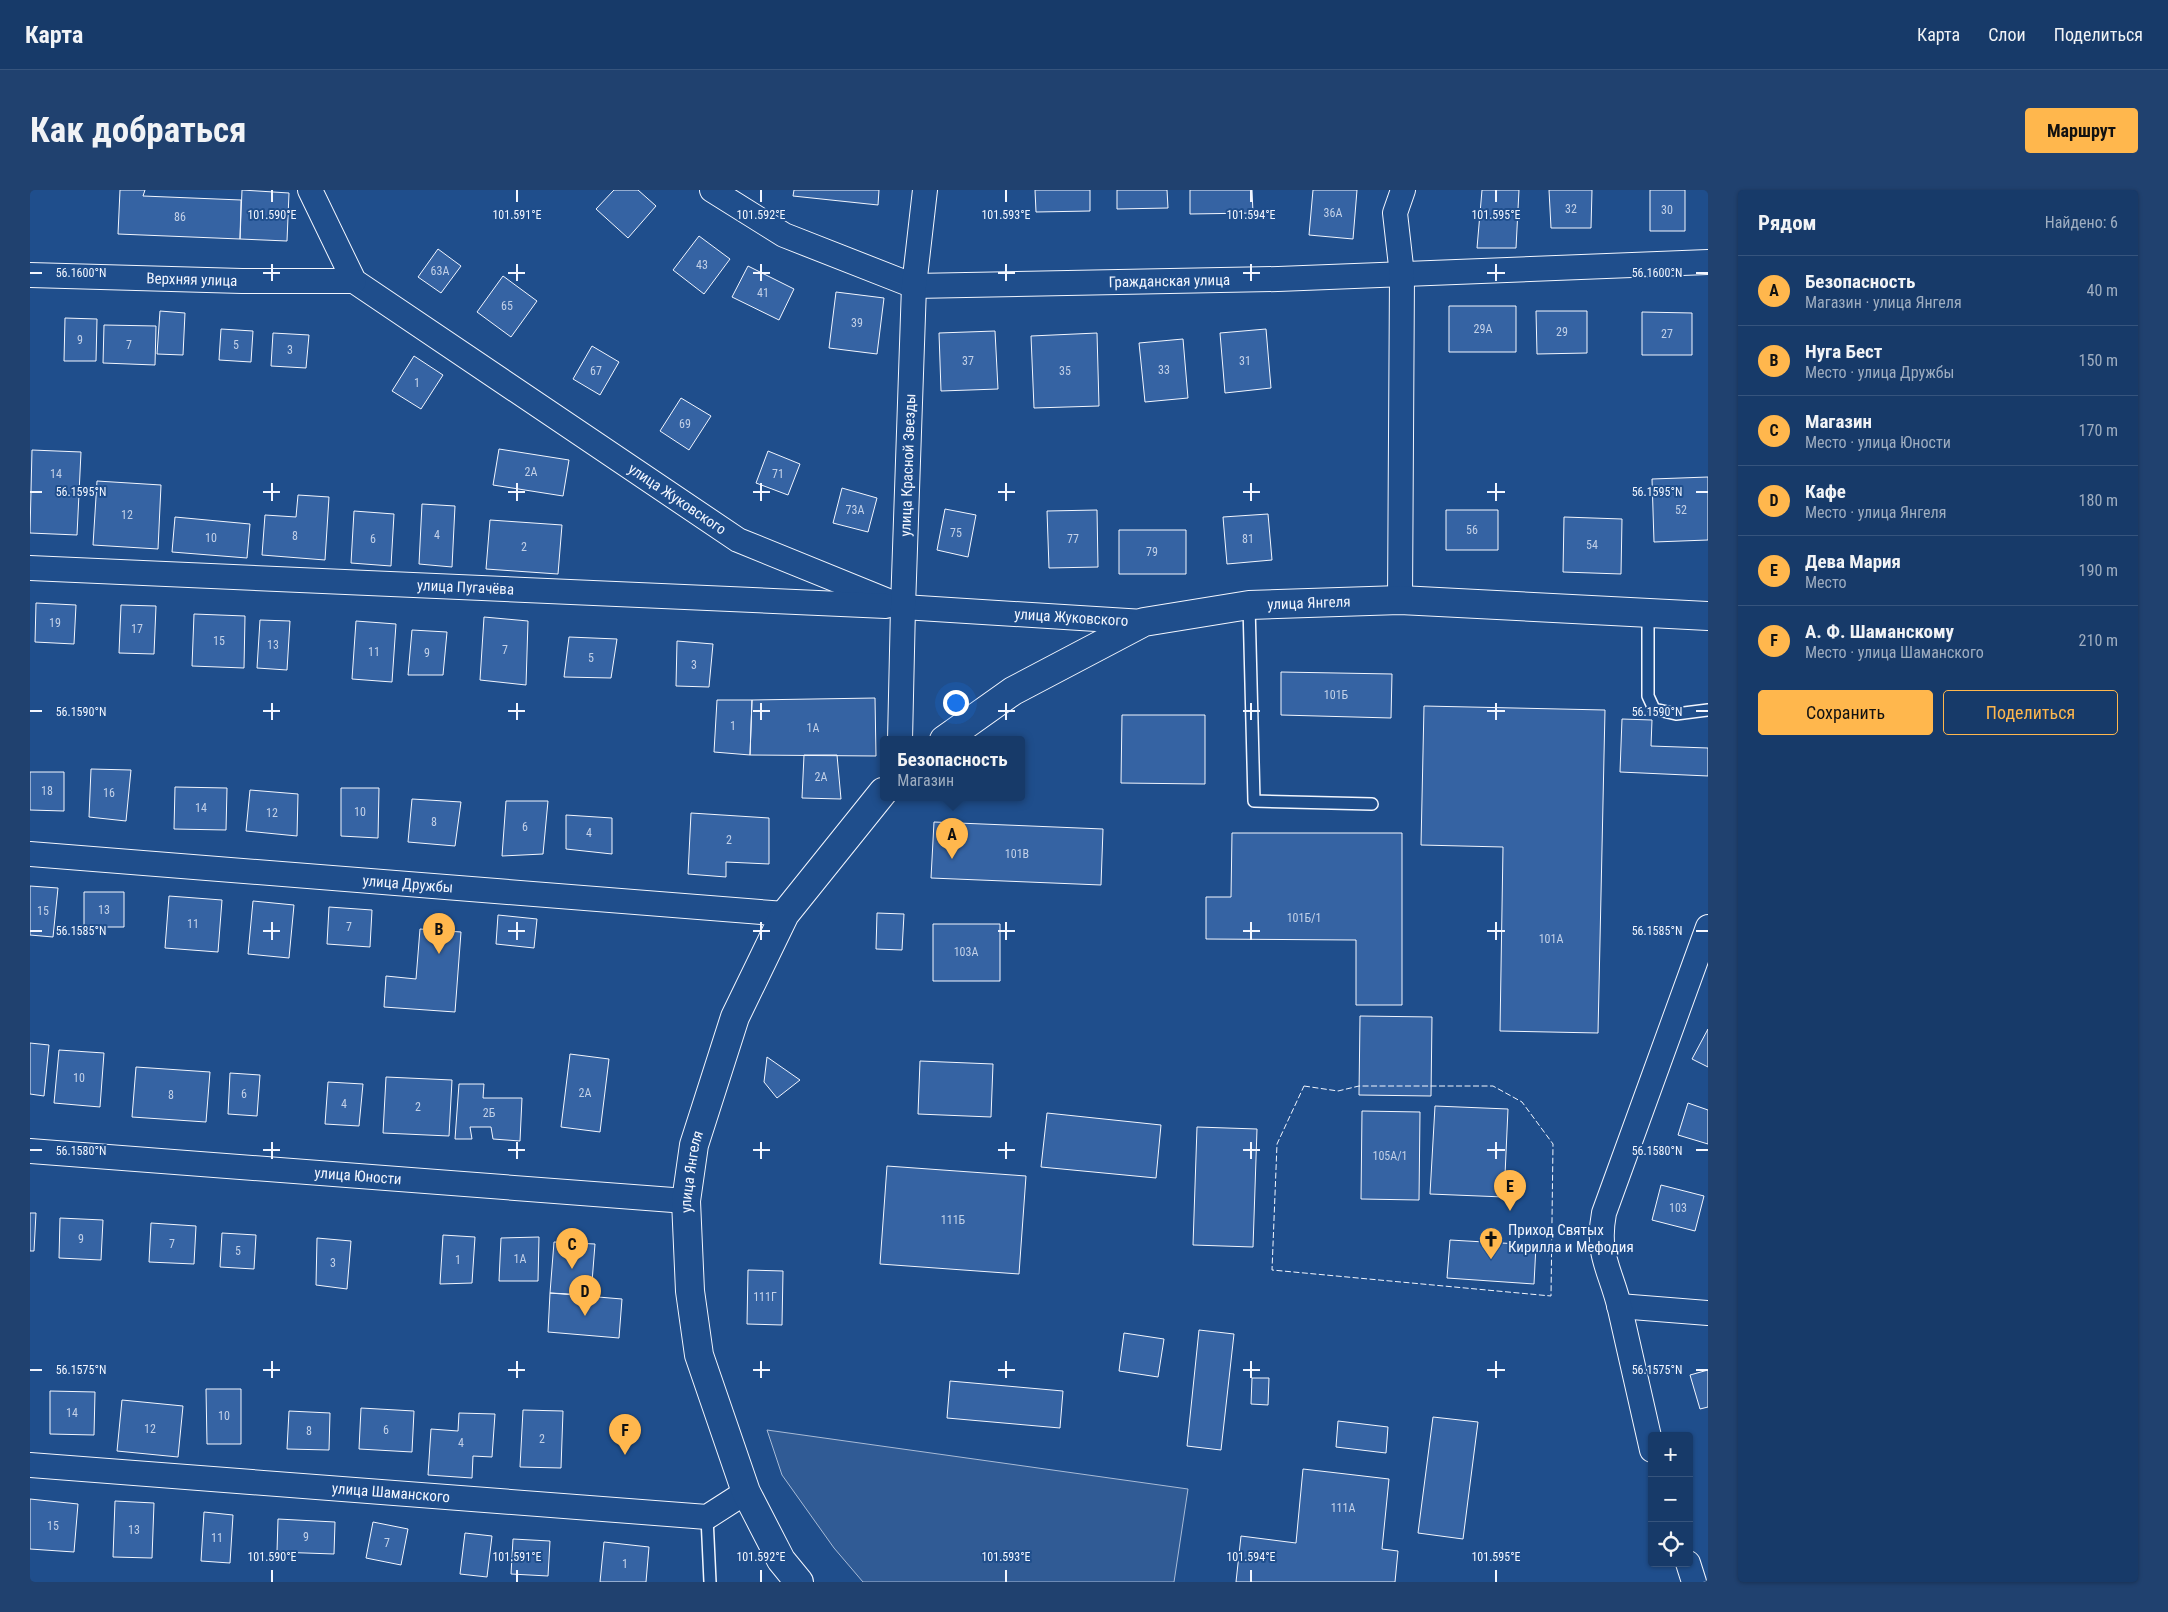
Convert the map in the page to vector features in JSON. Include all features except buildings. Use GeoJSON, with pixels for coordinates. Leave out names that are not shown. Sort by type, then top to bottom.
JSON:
{"type":"FeatureCollection","features":[{"type":"Feature","properties":{"kind":"street"},"geometry":{"type":"LineString","coordinates":[[310,190],[354,281]]}},
{"type":"Feature","properties":{"kind":"street","name":"Гражданская улица"},"geometry":{"type":"LineString","coordinates":[[712,190],[784,235],[914,286],[1402,275],[1708,262]]}},
{"type":"Feature","properties":{"kind":"street","name":"улица Красной Звезды"},"geometry":{"type":"LineString","coordinates":[[900,736],[902,607],[914,286],[925,190]]}},
{"type":"Feature","properties":{"kind":"street"},"geometry":{"type":"LineString","coordinates":[[1400,600],[1402,275],[1395,213],[1403,190]]}},
{"type":"Feature","properties":{"kind":"street","name":"Верхняя улица"},"geometry":{"type":"LineString","coordinates":[[30,275],[242,281],[354,281]]}},
{"type":"Feature","properties":{"kind":"street","name":"улица Жуковского"},"geometry":{"type":"LineString","coordinates":[[354,281],[738,540],[902,607],[1144,622]]}},
{"type":"Feature","properties":{"kind":"street","name":"улица Пугачёва"},"geometry":{"type":"LineString","coordinates":[[30,568],[902,607]]}},
{"type":"Feature","properties":{"kind":"street","name":"улица Янгеля"},"geometry":{"type":"LineString","coordinates":[[950,736],[1013,691],[1144,622],[1249,605],[1400,600],[1708,616]]}},
{"type":"Feature","properties":{"kind":"street","name":"улица Янгеля"},"geometry":{"type":"LineString","coordinates":[[799,1582],[781,1560],[746,1492],[698,1355],[690,1291],[686,1201],[694,1145],[735,1017],[785,914],[880,796]]}},
{"type":"Feature","properties":{"kind":"street","name":"улица Дружбы"},"geometry":{"type":"LineString","coordinates":[[30,854],[785,914]]}},
{"type":"Feature","properties":{"kind":"street"},"geometry":{"type":"LineString","coordinates":[[1648,1433],[1619,1306],[1602,1255],[1600,1232],[1604,1213],[1708,927]]}},
{"type":"Feature","properties":{"kind":"street","name":"улица Юности"},"geometry":{"type":"LineString","coordinates":[[30,1151],[686,1201]]}},
{"type":"Feature","properties":{"kind":"street"},"geometry":{"type":"LineString","coordinates":[[1619,1306],[1708,1313]]}},
{"type":"Feature","properties":{"kind":"street","name":"улица Шаманского"},"geometry":{"type":"LineString","coordinates":[[30,1465],[707,1517]]}},
{"type":"Feature","properties":{"kind":"street"},"geometry":{"type":"LineString","coordinates":[[707,1517],[746,1492]]}},
{"type":"Feature","properties":{"kind":"street"},"geometry":{"type":"LineString","coordinates":[[1689,1567],[1694,1582]]}},
{"type":"Feature","properties":{"kind":"lane"},"geometry":{"type":"LineString","coordinates":[[1249,605],[1254,801],[1372,804]]}},
{"type":"Feature","properties":{"kind":"lane"},"geometry":{"type":"LineString","coordinates":[[1648,613],[1648,696],[1654,709],[1676,714],[1708,710]]}},
{"type":"Feature","properties":{"kind":"lane"},"geometry":{"type":"LineString","coordinates":[[707,1517],[710,1582]]}},
{"type":"Feature","properties":{"kind":"shaded area"},"geometry":{"type":"Polygon","coordinates":[[[767,1430],[1188,1489],[1174,1582],[863,1582],[834,1548],[782,1475],[767,1430]]]}},
{"type":"Feature","properties":{"kind":"fence"},"geometry":{"type":"LineString","coordinates":[[1304,1086],[1338,1091],[1359,1086],[1493,1086],[1522,1102],[1553,1144],[1551,1296],[1272,1270],[1277,1144],[1304,1086]]}},
{"type":"Feature","properties":{"kind":"place","name":"Безопасность"},"geometry":{"type":"Point","coordinates":[952,859]}},
{"type":"Feature","properties":{"kind":"place","name":"Нуга Бест"},"geometry":{"type":"Point","coordinates":[439,954]}},
{"type":"Feature","properties":{"kind":"place","name":"Дева Мария"},"geometry":{"type":"Point","coordinates":[1510,1211]}},
{"type":"Feature","properties":{"kind":"place","name":"Приход Святых Кирилла и Мефодия"},"geometry":{"type":"Point","coordinates":[1491,1260]}},
{"type":"Feature","properties":{"kind":"place","name":"Магазин"},"geometry":{"type":"Point","coordinates":[572,1269]}},
{"type":"Feature","properties":{"kind":"place","name":"Кафе"},"geometry":{"type":"Point","coordinates":[585,1316]}},
{"type":"Feature","properties":{"kind":"place","name":"А. Ф. Шаманскому"},"geometry":{"type":"Point","coordinates":[625,1455]}}]}
